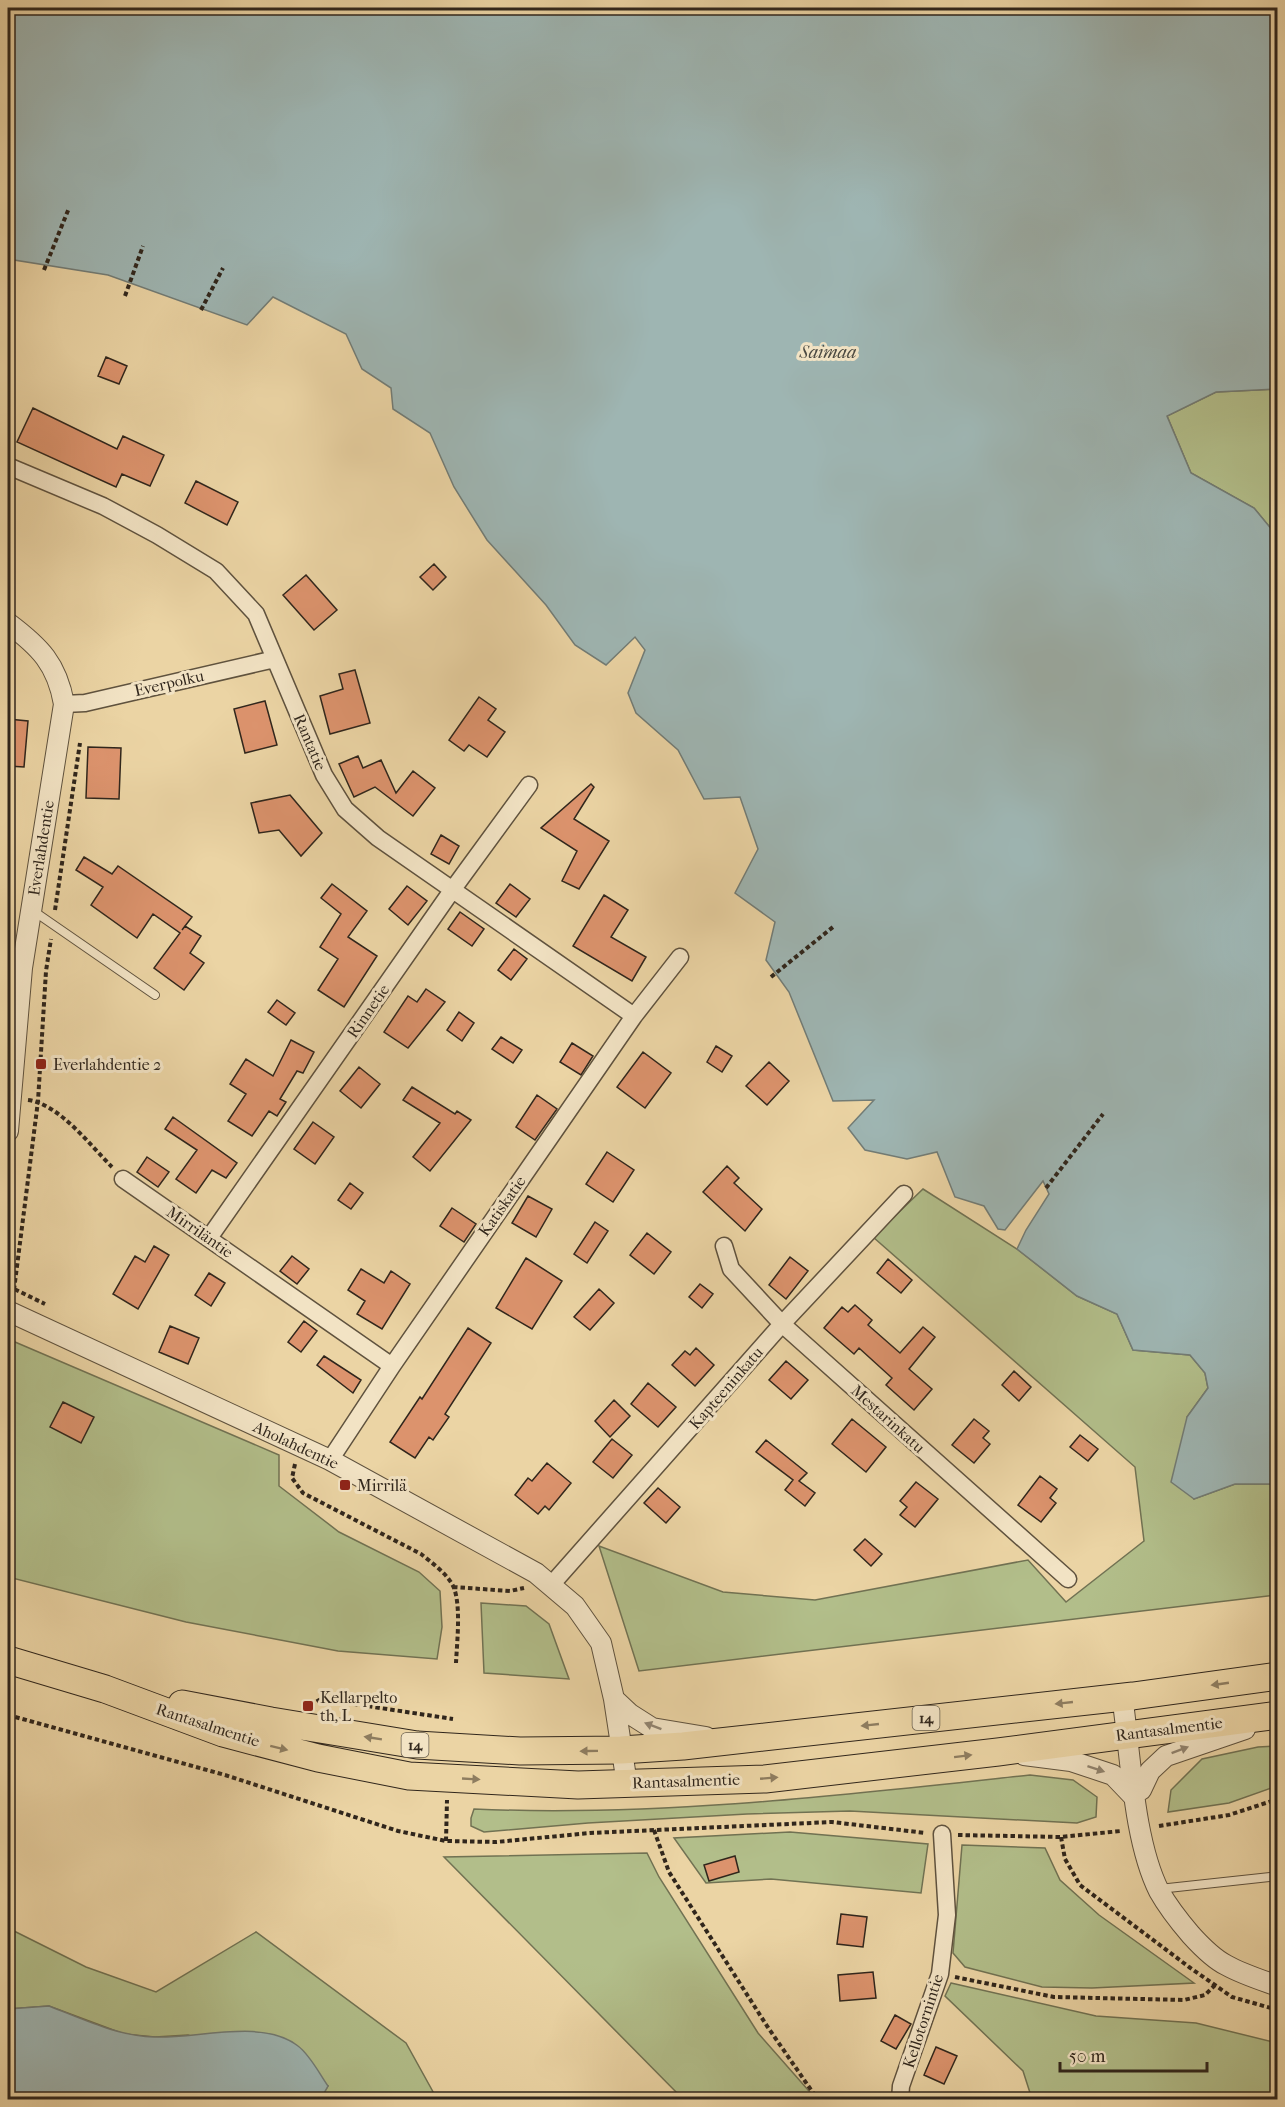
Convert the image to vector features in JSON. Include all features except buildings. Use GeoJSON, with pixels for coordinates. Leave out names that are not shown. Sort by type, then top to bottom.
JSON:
{"type":"FeatureCollection","features":[{"type":"Feature","properties":{"kind":"highway","name":"Rantasalmentie"},"geometry":{"type":"LineString","coordinates":[[8,1660],[105,1689],[223,1733],[318,1758],[409,1776],[578,1785],[765,1779],[1278,1717]]}},
{"type":"Feature","properties":{"kind":"highway","name":"Rantasalmentie"},"geometry":{"type":"LineString","coordinates":[[105,1689],[271,1721],[417,1745],[520,1751],[621,1750],[683,1746],[1127,1696],[1278,1676]]}},
{"type":"Feature","properties":{"kind":"street","name":"Rantatie"},"geometry":{"type":"LineString","coordinates":[[8,466],[103,506],[157,535],[216,572],[256,614],[324,775],[345,809],[378,838],[634,1016]]}},
{"type":"Feature","properties":{"kind":"street","name":"Everlahdentie"},"geometry":{"type":"LineString","coordinates":[[8,623],[32,641],[48,659],[60,682],[64,704],[31,910],[15,964],[12,1098],[8,1131]]}},
{"type":"Feature","properties":{"kind":"street","name":"Everpolku"},"geometry":{"type":"LineString","coordinates":[[64,704],[85,703],[274,659]]}},
{"type":"Feature","properties":{"kind":"street","name":"Rinnetie"},"geometry":{"type":"LineString","coordinates":[[209,1238],[529,785]]}},
{"type":"Feature","properties":{"kind":"street","name":"Katiskatie"},"geometry":{"type":"LineString","coordinates":[[330,1460],[392,1366],[634,1016],[680,957]]}},
{"type":"Feature","properties":{"kind":"street","name":"Mirriläntie"},"geometry":{"type":"LineString","coordinates":[[123,1179],[392,1366]]}},
{"type":"Feature","properties":{"kind":"street","name":"Kapteeninkatu"},"geometry":{"type":"LineString","coordinates":[[544,1578],[904,1194]]}},
{"type":"Feature","properties":{"kind":"street","name":"Mestarinkatu"},"geometry":{"type":"LineString","coordinates":[[724,1246],[731,1269],[782,1324],[1068,1580]]}},
{"type":"Feature","properties":{"kind":"street","name":"Aholahdentie"},"geometry":{"type":"LineString","coordinates":[[8,1311],[302,1446],[544,1578],[580,1612],[601,1643],[614,1699],[627,1784]]}},
{"type":"Feature","properties":{"kind":"street"},"geometry":{"type":"LineString","coordinates":[[1127,1696],[1133,1734],[1141,1829],[1148,1860],[1159,1889],[1174,1916],[1198,1942],[1225,1965],[1278,1986]]}},
{"type":"Feature","properties":{"kind":"street"},"geometry":{"type":"LineString","coordinates":[[614,1699],[630,1714],[652,1728],[730,1740]]}},
{"type":"Feature","properties":{"kind":"street"},"geometry":{"type":"LineString","coordinates":[[1138,1794],[1150,1771],[1166,1756],[1278,1717]]}},
{"type":"Feature","properties":{"kind":"street"},"geometry":{"type":"LineString","coordinates":[[998,1752],[1071,1761],[1097,1768],[1113,1775],[1138,1794]]}},
{"type":"Feature","properties":{"kind":"street","name":"Kellotornintie"},"geometry":{"type":"LineString","coordinates":[[900,2100],[901,2086],[939,1974],[946,1915],[942,1834]]}},
{"type":"Feature","properties":{"kind":"lane"},"geometry":{"type":"LineString","coordinates":[[31,910],[155,995]]}},
{"type":"Feature","properties":{"kind":"lane"},"geometry":{"type":"LineString","coordinates":[[1159,1889],[1278,1876]]}},
{"type":"Feature","properties":{"kind":"path"},"geometry":{"type":"LineString","coordinates":[[44,270],[69,208]]}},
{"type":"Feature","properties":{"kind":"path"},"geometry":{"type":"LineString","coordinates":[[125,296],[143,246]]}},
{"type":"Feature","properties":{"kind":"path"},"geometry":{"type":"LineString","coordinates":[[201,310],[223,268]]}},
{"type":"Feature","properties":{"kind":"path"},"geometry":{"type":"LineString","coordinates":[[771,977],[833,927]]}},
{"type":"Feature","properties":{"kind":"path"},"geometry":{"type":"LineString","coordinates":[[12,1098],[38,1101],[68,1122],[123,1179]]}},
{"type":"Feature","properties":{"kind":"path"},"geometry":{"type":"LineString","coordinates":[[1046,1188],[1103,1114]]}},
{"type":"Feature","properties":{"kind":"path"},"geometry":{"type":"LineString","coordinates":[[302,1446],[295,1459],[292,1478],[303,1493],[421,1554],[438,1568],[453,1587],[457,1623],[456,1663]]}},
{"type":"Feature","properties":{"kind":"path"},"geometry":{"type":"LineString","coordinates":[[453,1587],[510,1591],[523,1589],[544,1578]]}},
{"type":"Feature","properties":{"kind":"path"},"geometry":{"type":"LineString","coordinates":[[308,1706],[321,1699],[453,1719]]}},
{"type":"Feature","properties":{"kind":"path"},"geometry":{"type":"LineString","coordinates":[[8,1715],[225,1775],[398,1831],[446,1841],[496,1842],[654,1830],[832,1822],[942,1834],[1060,1837],[1141,1829],[1228,1815],[1278,1799]]}},
{"type":"Feature","properties":{"kind":"path"},"geometry":{"type":"LineString","coordinates":[[446,1841],[448,1796]]}},
{"type":"Feature","properties":{"kind":"path"},"geometry":{"type":"LineString","coordinates":[[654,1830],[669,1872],[767,2026],[818,2100]]}},
{"type":"Feature","properties":{"kind":"path"},"geometry":{"type":"LineString","coordinates":[[1060,1837],[1065,1859],[1080,1885],[1232,1997],[1278,2010]]}},
{"type":"Feature","properties":{"kind":"path"},"geometry":{"type":"LineString","coordinates":[[939,1974],[1054,1997],[1184,2000],[1205,1995],[1215,1985]]}},
{"type":"Feature","properties":{"kind":"green space"},"geometry":{"type":"Polygon","coordinates":[[[1277,389],[1277,536],[1254,508],[1191,473],[1167,416],[1216,392],[1277,389]]]}},
{"type":"Feature","properties":{"kind":"green space"},"geometry":{"type":"Polygon","coordinates":[[[923,1189],[1017,1249],[1077,1296],[1117,1314],[1133,1350],[1190,1355],[1205,1373],[1208,1388],[1187,1417],[1194,1499],[1235,1484],[1277,1484],[1277,1595],[639,1671],[599,1546],[723,1592],[815,1600],[1028,1560],[1066,1602],[1144,1541],[1135,1467],[873,1237],[923,1189]]]}},
{"type":"Feature","properties":{"kind":"green space"},"geometry":{"type":"Polygon","coordinates":[[[8,1339],[279,1455],[279,1486],[339,1532],[419,1572],[440,1591],[442,1627],[437,1659],[338,1651],[186,1622],[8,1577],[8,1339]]]}},
{"type":"Feature","properties":{"kind":"green space"},"geometry":{"type":"Polygon","coordinates":[[[481,1603],[526,1606],[549,1624],[569,1679],[484,1673],[481,1603]]]}},
{"type":"Feature","properties":{"kind":"green space"},"geometry":{"type":"Polygon","coordinates":[[[1277,1746],[1277,1786],[1229,1803],[1168,1812],[1171,1790],[1202,1759],[1258,1747],[1277,1746]]]}},
{"type":"Feature","properties":{"kind":"green space"},"geometry":{"type":"Polygon","coordinates":[[[1030,1775],[1073,1780],[1097,1797],[1096,1817],[1077,1823],[850,1811],[588,1823],[484,1832],[471,1826],[474,1809],[544,1811],[683,1807],[822,1797],[1030,1775]]]}},
{"type":"Feature","properties":{"kind":"green space"},"geometry":{"type":"Polygon","coordinates":[[[790,1832],[928,1844],[921,1893],[771,1879],[706,1883],[674,1838],[790,1832]]]}},
{"type":"Feature","properties":{"kind":"green space"},"geometry":{"type":"Polygon","coordinates":[[[962,1845],[1045,1848],[1060,1880],[1099,1915],[1194,1983],[1092,1988],[1042,1987],[965,1967],[953,1953],[962,1845]]]}},
{"type":"Feature","properties":{"kind":"green space"},"geometry":{"type":"Polygon","coordinates":[[[647,1853],[659,1877],[758,2033],[816,2099],[683,2099],[444,1857],[647,1853]]]}},
{"type":"Feature","properties":{"kind":"green space"},"geometry":{"type":"Polygon","coordinates":[[[8,1928],[86,1967],[156,1992],[256,1932],[406,2043],[437,2099],[320,2099],[328,2086],[188,2035],[155,2037],[124,2034],[49,2006],[8,2009],[8,1928]]]}},
{"type":"Feature","properties":{"kind":"green space"},"geometry":{"type":"Polygon","coordinates":[[[951,1983],[1096,2016],[1196,2023],[1277,2043],[1277,2099],[1032,2099],[1023,2071],[945,1996],[951,1983]]]}},
{"type":"Feature","properties":{"kind":"water","name":"Saimaa"},"geometry":{"type":"Polygon","coordinates":[[[8,8],[1277,8],[1277,389],[1216,392],[1167,416],[1191,473],[1254,508],[1277,536],[1277,1484],[1235,1484],[1194,1499],[1171,1482],[1187,1417],[1208,1388],[1205,1373],[1190,1355],[1133,1350],[1117,1314],[1077,1296],[1017,1249],[1049,1194],[1043,1181],[1005,1230],[998,1229],[984,1206],[955,1197],[937,1152],[907,1159],[865,1150],[848,1128],[874,1100],[833,1101],[789,992],[766,960],[775,922],[735,893],[758,849],[740,797],[704,799],[678,750],[636,713],[628,693],[645,650],[635,637],[606,665],[575,645],[546,605],[487,540],[454,487],[430,433],[393,409],[391,388],[362,369],[346,334],[273,297],[247,325],[108,275],[8,259],[8,8]]]}},
{"type":"Feature","properties":{"kind":"water"},"geometry":{"type":"Polygon","coordinates":[[[49,2006],[100,2026],[140,2036],[171,2037],[248,2031],[267,2033],[298,2046],[314,2064],[328,2086],[320,2100],[8,2099],[8,2009],[49,2006]]]}},
{"type":"Feature","properties":{"kind":"place","name":"Everlahdentie 2"},"geometry":{"type":"Point","coordinates":[41,1064]}},
{"type":"Feature","properties":{"kind":"place","name":"Mirrilä"},"geometry":{"type":"Point","coordinates":[345,1485]}},
{"type":"Feature","properties":{"kind":"place","name":"Kellarpelto th, L"},"geometry":{"type":"Point","coordinates":[308,1706]}}]}
